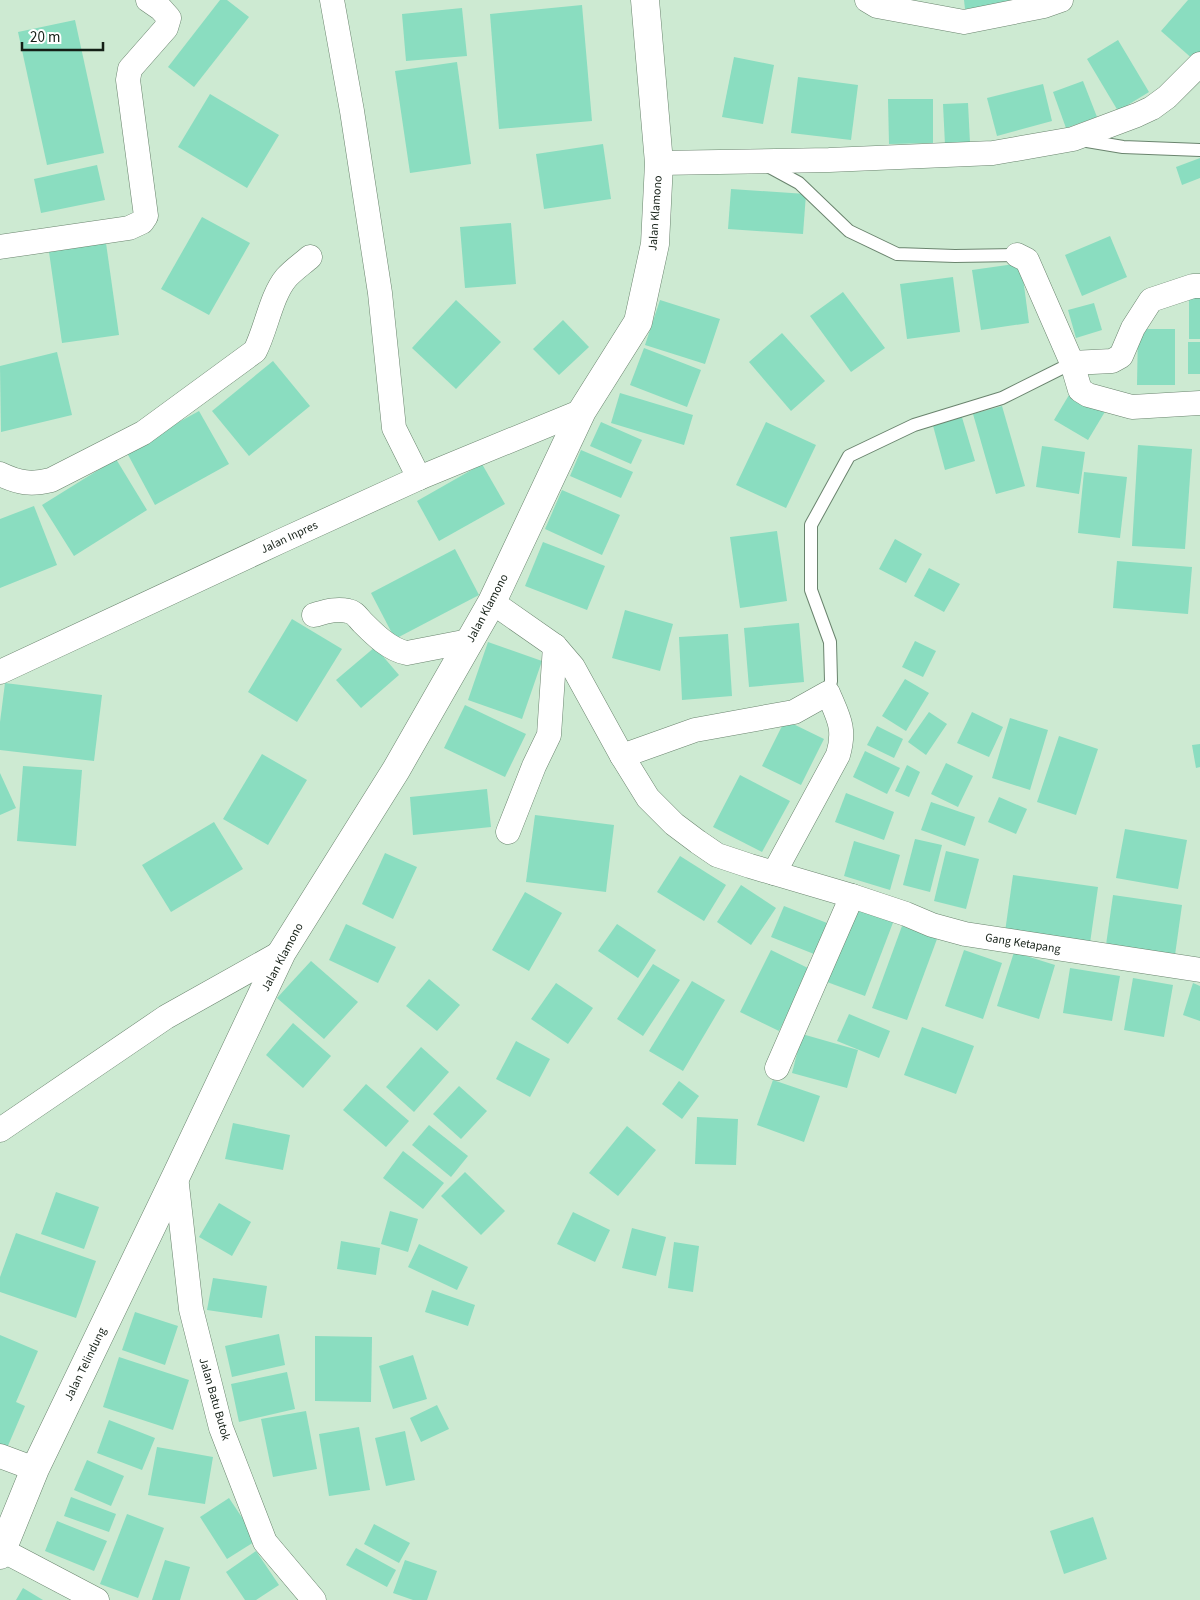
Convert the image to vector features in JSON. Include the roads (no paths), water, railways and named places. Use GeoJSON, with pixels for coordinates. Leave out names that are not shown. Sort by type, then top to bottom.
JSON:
{"type":"FeatureCollection","features":[{"type":"Feature","properties":{"kind":"main road","name":"Jalan Klamono"},"geometry":{"type":"LineString","coordinates":[[176,1176],[282,952],[396,770],[470,641],[492,602],[582,411],[638,322],[654,244],[659,164],[646,0]]}},
{"type":"Feature","properties":{"kind":"main road","name":"Jalan Telindung"},"geometry":{"type":"LineString","coordinates":[[1,1552],[35,1468],[176,1176]]}},
{"type":"Feature","properties":{"kind":"street"},"geometry":{"type":"LineString","coordinates":[[0,247],[129,228],[142,222],[146,216],[128,80],[130,69],[166,28],[169,18],[161,9],[148,0]]}},
{"type":"Feature","properties":{"kind":"street"},"geometry":{"type":"LineString","coordinates":[[332,0],[352,111],[380,293],[394,428],[419,478]]}},
{"type":"Feature","properties":{"kind":"street"},"geometry":{"type":"LineString","coordinates":[[868,0],[877,6],[964,22],[1044,6],[1061,0]]}},
{"type":"Feature","properties":{"kind":"street"},"geometry":{"type":"LineString","coordinates":[[659,164],[829,160],[993,153],[1073,139],[1152,108],[1167,97],[1200,64]]}},
{"type":"Feature","properties":{"kind":"street"},"geometry":{"type":"LineString","coordinates":[[1017,255],[1026,260],[1072,363],[1080,390],[1088,395],[1132,407],[1200,403]]}},
{"type":"Feature","properties":{"kind":"street"},"geometry":{"type":"LineString","coordinates":[[0,474],[15,481],[36,484],[51,480],[143,433],[255,351],[262,338],[276,298],[286,279],[310,257]]}},
{"type":"Feature","properties":{"kind":"street"},"geometry":{"type":"LineString","coordinates":[[1072,363],[1112,361],[1121,356],[1133,328],[1151,300],[1193,286],[1200,286]]}},
{"type":"Feature","properties":{"kind":"street","name":"Jalan Inpres"},"geometry":{"type":"LineString","coordinates":[[0,672],[419,478],[582,411]]}},
{"type":"Feature","properties":{"kind":"street","name":"Gang Ketapang"},"geometry":{"type":"LineString","coordinates":[[492,602],[555,646],[573,667],[622,756],[648,798],[674,824],[717,855],[852,896],[932,925],[965,934],[1200,970]]}},
{"type":"Feature","properties":{"kind":"street"},"geometry":{"type":"LineString","coordinates":[[314,615],[328,611],[351,611],[399,652],[407,653],[470,641]]}},
{"type":"Feature","properties":{"kind":"street"},"geometry":{"type":"LineString","coordinates":[[508,832],[534,766],[549,735],[555,646]]}},
{"type":"Feature","properties":{"kind":"street"},"geometry":{"type":"LineString","coordinates":[[622,756],[695,730],[794,712],[828,692],[841,725],[842,742],[838,755],[774,873]]}},
{"type":"Feature","properties":{"kind":"street"},"geometry":{"type":"LineString","coordinates":[[777,1068],[852,896]]}},
{"type":"Feature","properties":{"kind":"street"},"geometry":{"type":"LineString","coordinates":[[0,1130],[166,1017],[282,952]]}},
{"type":"Feature","properties":{"kind":"street","name":"Jalan Batu Butok"},"geometry":{"type":"LineString","coordinates":[[176,1176],[191,1309],[221,1428],[265,1542],[314,1600]]}},
{"type":"Feature","properties":{"kind":"street"},"geometry":{"type":"LineString","coordinates":[[0,1456],[35,1468]]}},
{"type":"Feature","properties":{"kind":"street"},"geometry":{"type":"LineString","coordinates":[[1,1552],[97,1600]]}},
{"type":"Feature","properties":{"kind":"lane"},"geometry":{"type":"LineString","coordinates":[[1073,139],[1123,148],[1200,150]]}},
{"type":"Feature","properties":{"kind":"lane"},"geometry":{"type":"LineString","coordinates":[[760,162],[799,183],[849,231],[897,254],[955,256],[1017,255]]}},
{"type":"Feature","properties":{"kind":"lane"},"geometry":{"type":"LineString","coordinates":[[828,692],[831,681],[830,642],[811,590],[811,525],[849,456],[914,425],[1002,398],[1072,363]]}}]}
